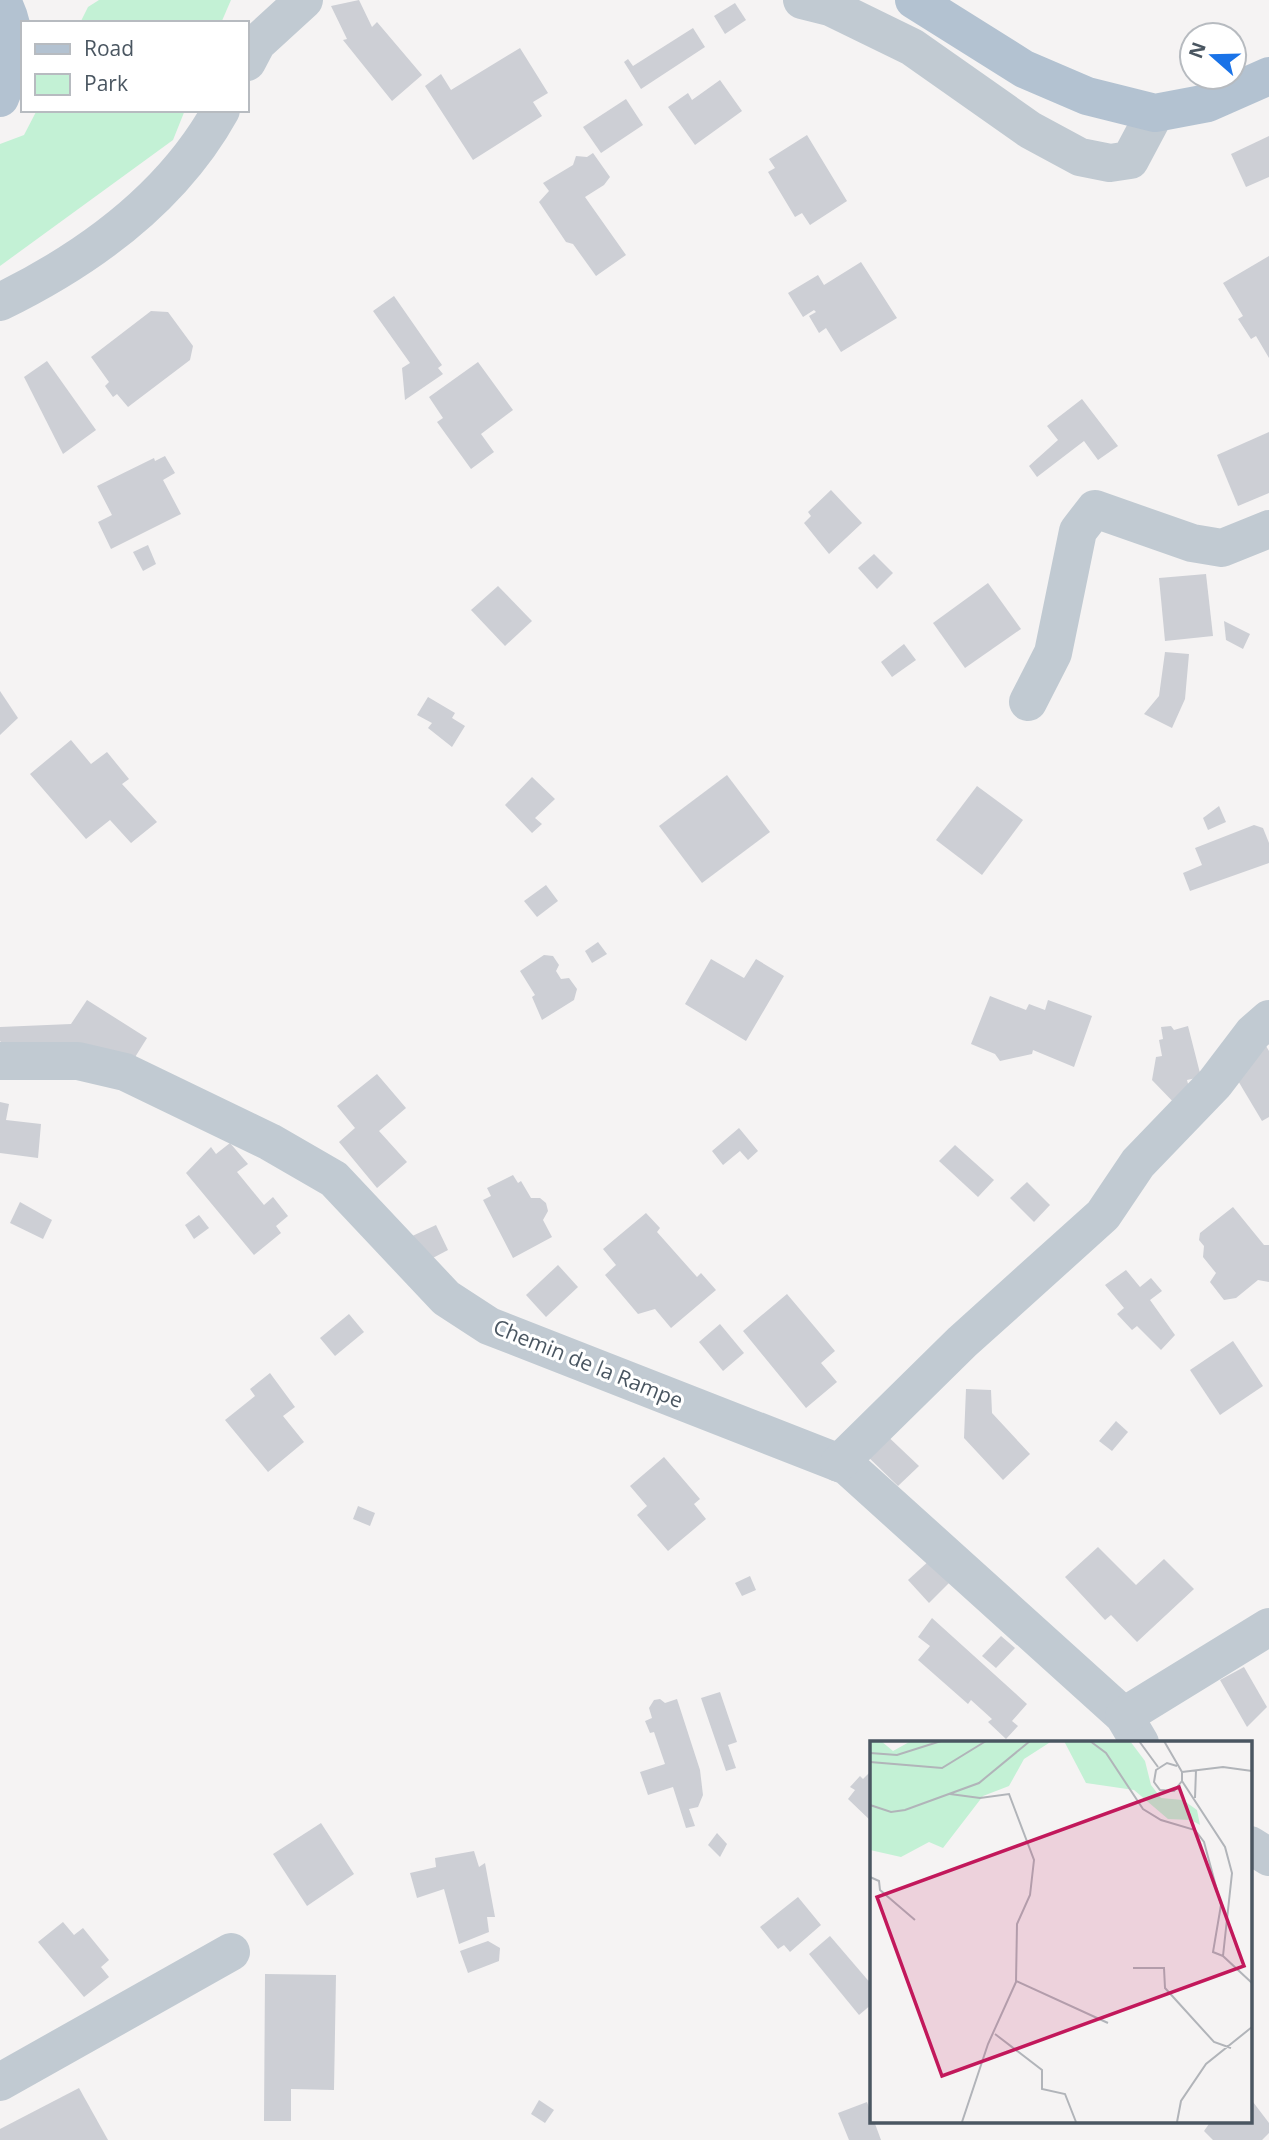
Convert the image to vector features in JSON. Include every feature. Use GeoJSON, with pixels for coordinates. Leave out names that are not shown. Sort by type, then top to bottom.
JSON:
{"type":"FeatureCollection","features":[{"type":"Feature","properties":{"kind":"main road"},"geometry":{"type":"LineString","coordinates":[[914,0],[1024,69],[1087,96],[1155,113],[1208,103],[1269,76]]}},
{"type":"Feature","properties":{"kind":"main road"},"geometry":{"type":"LineString","coordinates":[[0,98],[11,75],[14,41],[6,3]]}},
{"type":"Feature","properties":{"kind":"street"},"geometry":{"type":"LineString","coordinates":[[248,60],[257,43],[304,0]]}},
{"type":"Feature","properties":{"kind":"street"},"geometry":{"type":"LineString","coordinates":[[802,0],[830,7],[912,47],[1030,130],[1080,157],[1110,163],[1130,160],[1155,113]]}},
{"type":"Feature","properties":{"kind":"street"},"geometry":{"type":"LineString","coordinates":[[0,302],[55,275],[164,191],[208,134],[220,112]]}},
{"type":"Feature","properties":{"kind":"street"},"geometry":{"type":"LineString","coordinates":[[1028,702],[1053,653],[1078,531],[1096,509],[1192,543],[1222,548],[1269,529]]}},
{"type":"Feature","properties":{"kind":"street"},"geometry":{"type":"LineString","coordinates":[[839,1462],[962,1342],[1103,1215],[1138,1163],[1215,1083],[1253,1033],[1269,1020]]}},
{"type":"Feature","properties":{"kind":"street","name":"Chemin de la Rampe"},"geometry":{"type":"LineString","coordinates":[[0,1061],[78,1061],[125,1072],[270,1142],[334,1179],[446,1298],[489,1326],[847,1466],[1132,1729]]}},
{"type":"Feature","properties":{"kind":"street"},"geometry":{"type":"LineString","coordinates":[[1132,1729],[1269,1628]]}},
{"type":"Feature","properties":{"kind":"street"},"geometry":{"type":"LineString","coordinates":[[1252,1846],[1269,1857]]}},
{"type":"Feature","properties":{"kind":"street"},"geometry":{"type":"LineString","coordinates":[[0,2082],[231,1952]]}},
{"type":"Feature","properties":{"kind":"green space"},"geometry":{"type":"Polygon","coordinates":[[[99,0],[231,0],[222,21],[81,21],[88,7],[99,0]]]}},
{"type":"Feature","properties":{"kind":"green space"},"geometry":{"type":"Polygon","coordinates":[[[36,112],[184,112],[173,140],[0,266],[0,144],[24,135],[36,112]]]}},
{"type":"Feature","properties":{"kind":"building"},"geometry":{"type":"Polygon","coordinates":[[[359,0],[372,27],[377,22],[422,75],[392,101],[343,40],[347,39],[331,6],[359,0]]]}},
{"type":"Feature","properties":{"kind":"building"},"geometry":{"type":"Polygon","coordinates":[[[735,3],[746,20],[725,34],[714,16],[735,3]]]}},
{"type":"Feature","properties":{"kind":"building"},"geometry":{"type":"Polygon","coordinates":[[[693,28],[705,47],[641,89],[624,62],[628,59],[633,66],[693,28]]]}},
{"type":"Feature","properties":{"kind":"building"},"geometry":{"type":"Polygon","coordinates":[[[520,48],[548,93],[533,102],[542,116],[473,160],[425,86],[441,74],[451,90],[520,48]]]}},
{"type":"Feature","properties":{"kind":"building"},"geometry":{"type":"Polygon","coordinates":[[[720,80],[742,111],[695,145],[668,107],[688,93],[692,100],[720,80]]]}},
{"type":"Feature","properties":{"kind":"building"},"geometry":{"type":"Polygon","coordinates":[[[626,99],[643,125],[601,153],[583,127],[626,99]]]}},
{"type":"Feature","properties":{"kind":"building"},"geometry":{"type":"Polygon","coordinates":[[[807,135],[847,201],[810,225],[802,213],[795,217],[768,172],[775,168],[769,159],[807,135]]]}},
{"type":"Feature","properties":{"kind":"building"},"geometry":{"type":"Polygon","coordinates":[[[1269,136],[1269,177],[1246,187],[1231,154],[1269,136]]]}},
{"type":"Feature","properties":{"kind":"building"},"geometry":{"type":"Polygon","coordinates":[[[593,153],[610,177],[604,185],[585,197],[626,255],[596,276],[573,244],[566,242],[539,202],[549,191],[543,183],[573,165],[576,156],[587,157],[593,153]]]}},
{"type":"Feature","properties":{"kind":"building"},"geometry":{"type":"Polygon","coordinates":[[[1269,256],[1269,358],[1256,336],[1251,339],[1238,319],[1243,316],[1223,283],[1269,256]]]}},
{"type":"Feature","properties":{"kind":"building"},"geometry":{"type":"Polygon","coordinates":[[[861,262],[897,318],[841,352],[826,328],[819,333],[809,316],[816,312],[814,310],[803,317],[788,293],[818,275],[824,285],[861,262]]]}},
{"type":"Feature","properties":{"kind":"building"},"geometry":{"type":"Polygon","coordinates":[[[394,296],[442,365],[438,368],[443,374],[405,400],[402,368],[410,363],[373,311],[394,296]]]}},
{"type":"Feature","properties":{"kind":"building"},"geometry":{"type":"Polygon","coordinates":[[[151,311],[168,312],[193,346],[190,360],[128,407],[117,394],[113,397],[105,386],[109,382],[91,357],[151,311]]]}},
{"type":"Feature","properties":{"kind":"building"},"geometry":{"type":"Polygon","coordinates":[[[47,361],[96,430],[63,454],[24,377],[47,361]]]}},
{"type":"Feature","properties":{"kind":"building"},"geometry":{"type":"Polygon","coordinates":[[[478,362],[513,410],[481,434],[494,452],[471,469],[437,422],[443,418],[429,397],[478,362]]]}},
{"type":"Feature","properties":{"kind":"building"},"geometry":{"type":"Polygon","coordinates":[[[1082,399],[1118,446],[1098,460],[1084,441],[1037,477],[1029,466],[1058,440],[1047,426],[1082,399]]]}},
{"type":"Feature","properties":{"kind":"building"},"geometry":{"type":"Polygon","coordinates":[[[1269,432],[1269,493],[1238,506],[1217,455],[1269,432]]]}},
{"type":"Feature","properties":{"kind":"building"},"geometry":{"type":"Polygon","coordinates":[[[165,456],[175,473],[163,480],[181,514],[111,549],[98,522],[112,515],[97,486],[154,458],[155,461],[165,456]]]}},
{"type":"Feature","properties":{"kind":"building"},"geometry":{"type":"Polygon","coordinates":[[[831,490],[862,523],[829,554],[804,523],[811,516],[808,512],[831,490]]]}},
{"type":"Feature","properties":{"kind":"building"},"geometry":{"type":"Polygon","coordinates":[[[148,545],[156,564],[143,571],[133,552],[148,545]]]}},
{"type":"Feature","properties":{"kind":"building"},"geometry":{"type":"Polygon","coordinates":[[[874,554],[893,573],[877,589],[858,568],[874,554]]]}},
{"type":"Feature","properties":{"kind":"building"},"geometry":{"type":"Polygon","coordinates":[[[1206,574],[1213,636],[1165,641],[1159,578],[1206,574]]]}},
{"type":"Feature","properties":{"kind":"building"},"geometry":{"type":"Polygon","coordinates":[[[988,583],[1021,629],[965,668],[933,623],[988,583]]]}},
{"type":"Feature","properties":{"kind":"building"},"geometry":{"type":"Polygon","coordinates":[[[498,586],[532,621],[505,646],[471,610],[498,586]]]}},
{"type":"Feature","properties":{"kind":"building"},"geometry":{"type":"Polygon","coordinates":[[[1224,621],[1250,634],[1243,649],[1226,640],[1224,621]]]}},
{"type":"Feature","properties":{"kind":"building"},"geometry":{"type":"Polygon","coordinates":[[[904,644],[916,660],[892,677],[881,662],[904,644]]]}},
{"type":"Feature","properties":{"kind":"building"},"geometry":{"type":"Polygon","coordinates":[[[1165,652],[1189,654],[1185,699],[1172,728],[1144,714],[1159,696],[1165,652]]]}},
{"type":"Feature","properties":{"kind":"building"},"geometry":{"type":"Polygon","coordinates":[[[0,691],[18,718],[0,735],[0,691]]]}},
{"type":"Feature","properties":{"kind":"building"},"geometry":{"type":"Polygon","coordinates":[[[428,697],[455,713],[452,718],[465,726],[452,747],[428,728],[432,723],[417,715],[428,697]]]}},
{"type":"Feature","properties":{"kind":"building"},"geometry":{"type":"Polygon","coordinates":[[[71,740],[91,764],[107,752],[129,779],[122,784],[157,822],[131,843],[110,820],[86,839],[30,774],[71,740]]]}},
{"type":"Feature","properties":{"kind":"building"},"geometry":{"type":"Polygon","coordinates":[[[727,775],[770,832],[702,883],[659,826],[727,775]]]}},
{"type":"Feature","properties":{"kind":"building"},"geometry":{"type":"Polygon","coordinates":[[[532,777],[555,799],[535,818],[542,824],[532,833],[505,805],[532,777]]]}},
{"type":"Feature","properties":{"kind":"building"},"geometry":{"type":"Polygon","coordinates":[[[977,786],[1023,820],[982,875],[936,840],[977,786]]]}},
{"type":"Feature","properties":{"kind":"building"},"geometry":{"type":"Polygon","coordinates":[[[1219,806],[1226,822],[1208,830],[1203,818],[1219,806]]]}},
{"type":"Feature","properties":{"kind":"building"},"geometry":{"type":"Polygon","coordinates":[[[1254,825],[1263,828],[1269,843],[1269,863],[1190,891],[1183,873],[1202,865],[1195,848],[1254,825]]]}},
{"type":"Feature","properties":{"kind":"building"},"geometry":{"type":"Polygon","coordinates":[[[546,885],[558,901],[537,917],[524,901],[546,885]]]}},
{"type":"Feature","properties":{"kind":"building"},"geometry":{"type":"Polygon","coordinates":[[[598,942],[607,954],[592,963],[585,951],[598,942]]]}},
{"type":"Feature","properties":{"kind":"building"},"geometry":{"type":"Polygon","coordinates":[[[544,955],[553,956],[559,965],[556,971],[561,979],[569,978],[577,989],[574,1000],[542,1020],[532,997],[535,995],[520,971],[544,955]]]}},
{"type":"Feature","properties":{"kind":"building"},"geometry":{"type":"Polygon","coordinates":[[[711,959],[744,978],[756,959],[784,976],[746,1041],[685,1004],[711,959]]]}},
{"type":"Feature","properties":{"kind":"building"},"geometry":{"type":"Polygon","coordinates":[[[990,996],[1026,1010],[1029,1004],[1045,1010],[1048,1000],[1092,1016],[1074,1067],[1033,1050],[1032,1054],[1000,1061],[995,1054],[971,1044],[990,996]]]}},
{"type":"Feature","properties":{"kind":"building"},"geometry":{"type":"Polygon","coordinates":[[[87,1000],[147,1038],[132,1062],[6,1047],[0,1041],[0,1027],[71,1024],[87,1000]]]}},
{"type":"Feature","properties":{"kind":"building"},"geometry":{"type":"Polygon","coordinates":[[[1171,1026],[1174,1030],[1188,1026],[1201,1077],[1187,1080],[1192,1099],[1182,1111],[1152,1080],[1156,1057],[1162,1056],[1159,1040],[1163,1039],[1161,1027],[1171,1026]]]}},
{"type":"Feature","properties":{"kind":"building"},"geometry":{"type":"Polygon","coordinates":[[[1260,1036],[1269,1051],[1269,1117],[1262,1121],[1231,1069],[1260,1036]]]}},
{"type":"Feature","properties":{"kind":"building"},"geometry":{"type":"Polygon","coordinates":[[[377,1074],[406,1108],[379,1131],[407,1162],[377,1188],[339,1142],[355,1128],[337,1106],[377,1074]]]}},
{"type":"Feature","properties":{"kind":"building"},"geometry":{"type":"Polygon","coordinates":[[[0,1102],[9,1104],[6,1120],[41,1124],[38,1158],[0,1153],[0,1102]]]}},
{"type":"Feature","properties":{"kind":"building"},"geometry":{"type":"Polygon","coordinates":[[[739,1128],[758,1151],[748,1160],[740,1151],[723,1165],[712,1151],[739,1128]]]}},
{"type":"Feature","properties":{"kind":"building"},"geometry":{"type":"Polygon","coordinates":[[[230,1143],[248,1164],[237,1172],[264,1205],[273,1197],[288,1216],[276,1226],[281,1233],[254,1255],[186,1173],[211,1147],[216,1154],[230,1143]]]}},
{"type":"Feature","properties":{"kind":"building"},"geometry":{"type":"Polygon","coordinates":[[[955,1145],[994,1180],[978,1197],[939,1161],[955,1145]]]}},
{"type":"Feature","properties":{"kind":"building"},"geometry":{"type":"Polygon","coordinates":[[[513,1175],[518,1183],[521,1181],[531,1198],[540,1198],[546,1203],[548,1211],[543,1220],[552,1237],[513,1258],[483,1200],[491,1196],[487,1188],[513,1175]]]}},
{"type":"Feature","properties":{"kind":"building"},"geometry":{"type":"Polygon","coordinates":[[[1027,1182],[1050,1205],[1034,1222],[1010,1198],[1027,1182]]]}},
{"type":"Feature","properties":{"kind":"building"},"geometry":{"type":"Polygon","coordinates":[[[20,1202],[52,1220],[43,1239],[10,1223],[20,1202]]]}},
{"type":"Feature","properties":{"kind":"building"},"geometry":{"type":"Polygon","coordinates":[[[1233,1207],[1264,1245],[1269,1245],[1269,1282],[1258,1280],[1236,1298],[1224,1300],[1210,1282],[1216,1273],[1203,1257],[1204,1246],[1199,1240],[1200,1233],[1233,1207]]]}},
{"type":"Feature","properties":{"kind":"building"},"geometry":{"type":"Polygon","coordinates":[[[646,1213],[660,1228],[657,1232],[697,1277],[701,1273],[716,1290],[671,1328],[655,1309],[638,1314],[605,1275],[616,1265],[603,1249],[646,1213]]]}},
{"type":"Feature","properties":{"kind":"building"},"geometry":{"type":"Polygon","coordinates":[[[199,1215],[209,1228],[194,1239],[185,1225],[199,1215]]]}},
{"type":"Feature","properties":{"kind":"building"},"geometry":{"type":"Polygon","coordinates":[[[436,1225],[448,1250],[429,1260],[408,1238],[436,1225]]]}},
{"type":"Feature","properties":{"kind":"building"},"geometry":{"type":"Polygon","coordinates":[[[558,1265],[578,1287],[546,1317],[526,1295],[558,1265]]]}},
{"type":"Feature","properties":{"kind":"building"},"geometry":{"type":"Polygon","coordinates":[[[1126,1270],[1140,1287],[1151,1278],[1162,1291],[1150,1300],[1175,1335],[1161,1350],[1137,1326],[1132,1330],[1117,1314],[1124,1308],[1105,1285],[1126,1270]]]}},
{"type":"Feature","properties":{"kind":"building"},"geometry":{"type":"Polygon","coordinates":[[[787,1294],[835,1351],[821,1363],[837,1382],[806,1408],[743,1331],[787,1294]]]}},
{"type":"Feature","properties":{"kind":"building"},"geometry":{"type":"Polygon","coordinates":[[[349,1314],[364,1332],[335,1356],[320,1338],[349,1314]]]}},
{"type":"Feature","properties":{"kind":"building"},"geometry":{"type":"Polygon","coordinates":[[[720,1324],[744,1353],[723,1371],[699,1342],[720,1324]]]}},
{"type":"Feature","properties":{"kind":"building"},"geometry":{"type":"Polygon","coordinates":[[[1233,1341],[1263,1386],[1220,1415],[1190,1370],[1233,1341]]]}},
{"type":"Feature","properties":{"kind":"building"},"geometry":{"type":"Polygon","coordinates":[[[270,1373],[295,1407],[283,1416],[304,1442],[268,1472],[225,1420],[255,1396],[250,1389],[270,1373]]]}},
{"type":"Feature","properties":{"kind":"building"},"geometry":{"type":"Polygon","coordinates":[[[966,1389],[991,1390],[992,1413],[1030,1454],[1003,1480],[964,1438],[966,1389]]]}},
{"type":"Feature","properties":{"kind":"building"},"geometry":{"type":"Polygon","coordinates":[[[1116,1421],[1128,1432],[1112,1451],[1099,1441],[1116,1421]]]}},
{"type":"Feature","properties":{"kind":"building"},"geometry":{"type":"Polygon","coordinates":[[[881,1430],[919,1466],[898,1486],[860,1449],[881,1430]]]}},
{"type":"Feature","properties":{"kind":"building"},"geometry":{"type":"Polygon","coordinates":[[[664,1457],[700,1499],[694,1504],[706,1519],[668,1551],[637,1515],[647,1506],[630,1486],[664,1457]]]}},
{"type":"Feature","properties":{"kind":"building"},"geometry":{"type":"Polygon","coordinates":[[[358,1506],[375,1513],[370,1526],[353,1519],[358,1506]]]}},
{"type":"Feature","properties":{"kind":"building"},"geometry":{"type":"Polygon","coordinates":[[[1098,1547],[1136,1585],[1164,1559],[1194,1589],[1137,1642],[1111,1615],[1105,1620],[1065,1577],[1098,1547]]]}},
{"type":"Feature","properties":{"kind":"building"},"geometry":{"type":"Polygon","coordinates":[[[930,1560],[951,1581],[929,1603],[908,1580],[930,1560]]]}},
{"type":"Feature","properties":{"kind":"building"},"geometry":{"type":"Polygon","coordinates":[[[750,1576],[756,1590],[742,1596],[735,1583],[750,1576]]]}},
{"type":"Feature","properties":{"kind":"building"},"geometry":{"type":"Polygon","coordinates":[[[932,1618],[1027,1704],[1012,1721],[1018,1726],[1006,1739],[988,1722],[992,1719],[971,1700],[968,1704],[918,1660],[930,1646],[918,1637],[932,1618]]]}},
{"type":"Feature","properties":{"kind":"building"},"geometry":{"type":"Polygon","coordinates":[[[1001,1636],[1015,1648],[996,1668],[982,1656],[1001,1636]]]}},
{"type":"Feature","properties":{"kind":"building"},"geometry":{"type":"Polygon","coordinates":[[[1244,1667],[1267,1707],[1247,1727],[1220,1680],[1244,1667]]]}},
{"type":"Feature","properties":{"kind":"building"},"geometry":{"type":"Polygon","coordinates":[[[720,1692],[737,1742],[728,1745],[736,1768],[726,1771],[701,1698],[720,1692]]]}},
{"type":"Feature","properties":{"kind":"building"},"geometry":{"type":"Polygon","coordinates":[[[660,1699],[665,1703],[677,1699],[700,1770],[703,1795],[698,1807],[689,1809],[695,1826],[686,1828],[673,1787],[648,1795],[640,1772],[665,1764],[654,1732],[650,1733],[645,1721],[652,1718],[649,1708],[654,1700],[660,1699]]]}},
{"type":"Feature","properties":{"kind":"building"},"geometry":{"type":"Polygon","coordinates":[[[870,1772],[870,1820],[848,1799],[855,1790],[850,1787],[860,1776],[863,1779],[870,1772]]]}},
{"type":"Feature","properties":{"kind":"building"},"geometry":{"type":"Polygon","coordinates":[[[321,1823],[354,1874],[307,1906],[273,1854],[321,1823]]]}},
{"type":"Feature","properties":{"kind":"building"},"geometry":{"type":"Polygon","coordinates":[[[717,1833],[727,1844],[720,1857],[708,1845],[717,1833]]]}},
{"type":"Feature","properties":{"kind":"building"},"geometry":{"type":"Polygon","coordinates":[[[474,1851],[479,1867],[485,1863],[495,1917],[487,1917],[489,1932],[459,1944],[444,1889],[417,1898],[410,1873],[436,1867],[435,1858],[474,1851]]]}},
{"type":"Feature","properties":{"kind":"building"},"geometry":{"type":"Polygon","coordinates":[[[798,1897],[821,1925],[790,1952],[784,1945],[778,1949],[760,1927],[798,1897]]]}},
{"type":"Feature","properties":{"kind":"building"},"geometry":{"type":"Polygon","coordinates":[[[63,1922],[74,1935],[83,1928],[109,1960],[101,1967],[109,1977],[84,1997],[38,1942],[63,1922]]]}},
{"type":"Feature","properties":{"kind":"building"},"geometry":{"type":"Polygon","coordinates":[[[830,1936],[870,1983],[870,2006],[859,2015],[809,1954],[830,1936]]]}},
{"type":"Feature","properties":{"kind":"building"},"geometry":{"type":"Polygon","coordinates":[[[488,1941],[500,1948],[499,1961],[468,1973],[460,1951],[488,1941]]]}},
{"type":"Feature","properties":{"kind":"building"},"geometry":{"type":"Polygon","coordinates":[[[265,1974],[336,1975],[334,2090],[291,2089],[291,2121],[264,2121],[265,1974]]]}},
{"type":"Feature","properties":{"kind":"building"},"geometry":{"type":"Polygon","coordinates":[[[79,2088],[108,2140],[0,2140],[0,2129],[79,2088]]]}},
{"type":"Feature","properties":{"kind":"building"},"geometry":{"type":"Polygon","coordinates":[[[539,2100],[554,2110],[545,2123],[531,2114],[539,2100]]]}},
{"type":"Feature","properties":{"kind":"building"},"geometry":{"type":"Polygon","coordinates":[[[1252,2101],[1269,2123],[1269,2133],[1262,2140],[1213,2140],[1204,2131],[1210,2122],[1252,2122],[1252,2101]]]}},
{"type":"Feature","properties":{"kind":"building"},"geometry":{"type":"Polygon","coordinates":[[[867,2102],[870,2122],[874,2122],[881,2140],[849,2140],[838,2113],[867,2102]]]}}]}
